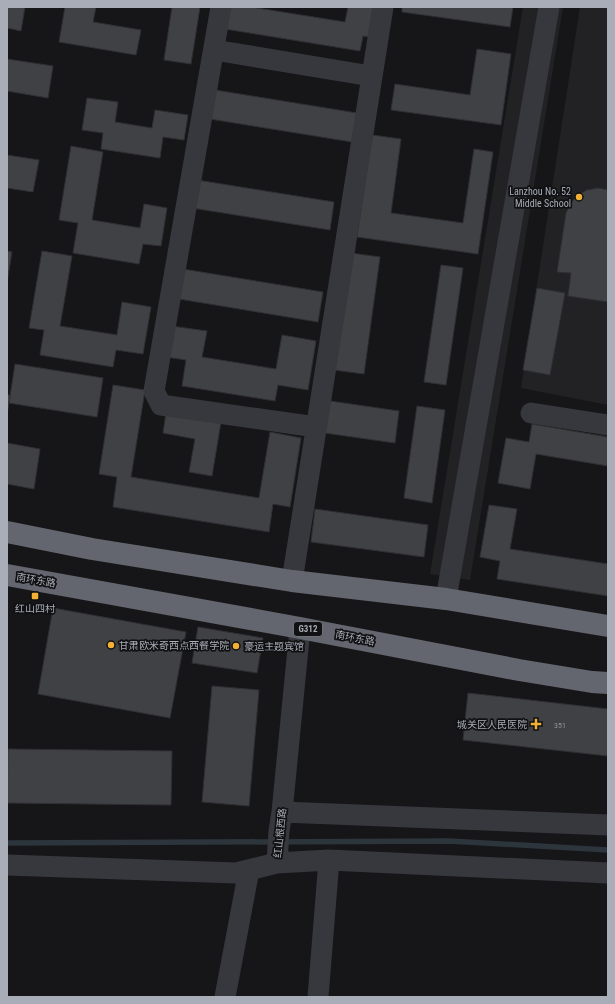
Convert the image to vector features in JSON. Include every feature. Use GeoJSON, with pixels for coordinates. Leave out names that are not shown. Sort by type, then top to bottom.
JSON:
{"type":"FeatureCollection","features":[{"type":"Feature","properties":{"kind":"highway"},"geometry":{"type":"LineString","coordinates":[[7,532],[92,548],[292,581],[446,598],[608,626]]}},
{"type":"Feature","properties":{"kind":"highway","name":"南环东路"},"geometry":{"type":"LineString","coordinates":[[7,575],[300,628],[519,670],[592,682],[608,683]]}},
{"type":"Feature","properties":{"kind":"street"},"geometry":{"type":"LineString","coordinates":[[221,7],[154,390],[161,405],[316,427]]}},
{"type":"Feature","properties":{"kind":"street"},"geometry":{"type":"LineString","coordinates":[[292,581],[383,7]]}},
{"type":"Feature","properties":{"kind":"street"},"geometry":{"type":"LineString","coordinates":[[446,598],[548,7]]}},
{"type":"Feature","properties":{"kind":"street"},"geometry":{"type":"LineString","coordinates":[[214,50],[371,76]]}},
{"type":"Feature","properties":{"kind":"street"},"geometry":{"type":"LineString","coordinates":[[531,413],[608,425]]}},
{"type":"Feature","properties":{"kind":"street","name":"红山根西路"},"geometry":{"type":"LineString","coordinates":[[7,865],[236,873],[249,870],[279,839],[300,628]]}},
{"type":"Feature","properties":{"kind":"street"},"geometry":{"type":"LineString","coordinates":[[279,839],[608,825]]}},
{"type":"Feature","properties":{"kind":"street"},"geometry":{"type":"LineString","coordinates":[[279,839],[329,860],[608,873]]}},
{"type":"Feature","properties":{"kind":"street"},"geometry":{"type":"LineString","coordinates":[[318,997],[329,860]]}},
{"type":"Feature","properties":{"kind":"street"},"geometry":{"type":"LineString","coordinates":[[225,997],[249,870]]}},
{"type":"Feature","properties":{"kind":"shaded area"},"geometry":{"type":"Polygon","coordinates":[[[523,7],[563,7],[470,580],[430,574],[523,7]]]}},
{"type":"Feature","properties":{"kind":"shaded area","name":"Lanzhou No. 52 Middle School"},"geometry":{"type":"Polygon","coordinates":[[[580,7],[608,7],[608,405],[521,388],[580,7]]]}},
{"type":"Feature","properties":{"kind":"building"},"geometry":{"type":"Polygon","coordinates":[[[7,7],[25,7],[21,31],[7,28],[7,7]]]}},
{"type":"Feature","properties":{"kind":"building"},"geometry":{"type":"Polygon","coordinates":[[[65,7],[96,7],[93,22],[141,30],[136,55],[59,42],[65,7]]]}},
{"type":"Feature","properties":{"kind":"building"},"geometry":{"type":"Polygon","coordinates":[[[172,7],[200,7],[191,64],[164,60],[172,7]]]}},
{"type":"Feature","properties":{"kind":"building"},"geometry":{"type":"Polygon","coordinates":[[[229,7],[251,7],[345,22],[348,7],[373,7],[368,37],[363,36],[360,51],[225,29],[229,7]]]}},
{"type":"Feature","properties":{"kind":"building"},"geometry":{"type":"Polygon","coordinates":[[[402,7],[513,7],[510,27],[402,12],[402,7]]]}},
{"type":"Feature","properties":{"kind":"building"},"geometry":{"type":"Polygon","coordinates":[[[477,49],[511,54],[501,125],[391,110],[395,84],[470,95],[477,49]]]}},
{"type":"Feature","properties":{"kind":"building"},"geometry":{"type":"Polygon","coordinates":[[[7,59],[53,66],[48,98],[7,91],[7,59]]]}},
{"type":"Feature","properties":{"kind":"building"},"geometry":{"type":"Polygon","coordinates":[[[215,90],[357,113],[352,142],[210,119],[215,90]]]}},
{"type":"Feature","properties":{"kind":"building"},"geometry":{"type":"Polygon","coordinates":[[[87,98],[118,102],[115,122],[152,128],[155,110],[188,115],[184,140],[163,137],[160,158],[101,149],[103,133],[82,130],[87,98]]]}},
{"type":"Feature","properties":{"kind":"building"},"geometry":{"type":"Polygon","coordinates":[[[372,135],[401,139],[391,213],[463,223],[474,149],[493,152],[478,254],[357,237],[372,135]]]}},
{"type":"Feature","properties":{"kind":"building"},"geometry":{"type":"Polygon","coordinates":[[[71,146],[103,152],[92,220],[140,228],[144,204],[167,208],[161,246],[143,244],[139,264],[73,253],[78,223],[59,220],[71,146]]]}},
{"type":"Feature","properties":{"kind":"building"},"geometry":{"type":"Polygon","coordinates":[[[7,155],[39,160],[33,192],[7,188],[7,155]]]}},
{"type":"Feature","properties":{"kind":"building"},"geometry":{"type":"Polygon","coordinates":[[[197,180],[334,202],[330,230],[192,208],[197,180]]]}},
{"type":"Feature","properties":{"kind":"building"},"geometry":{"type":"Polygon","coordinates":[[[598,188],[608,190],[608,302],[568,296],[571,273],[557,272],[566,213],[571,203],[578,195],[587,190],[598,188]]]}},
{"type":"Feature","properties":{"kind":"building"},"geometry":{"type":"Polygon","coordinates":[[[7,251],[12,252],[7,283],[7,251]]]}},
{"type":"Feature","properties":{"kind":"building"},"geometry":{"type":"Polygon","coordinates":[[[42,251],[72,256],[60,326],[117,335],[122,302],[151,307],[143,354],[116,350],[113,367],[40,355],[44,330],[29,328],[42,251]]]}},
{"type":"Feature","properties":{"kind":"building"},"geometry":{"type":"Polygon","coordinates":[[[351,253],[380,257],[364,374],[334,370],[351,253]]]}},
{"type":"Feature","properties":{"kind":"building"},"geometry":{"type":"Polygon","coordinates":[[[441,265],[463,268],[446,385],[424,382],[441,265]]]}},
{"type":"Feature","properties":{"kind":"building"},"geometry":{"type":"Polygon","coordinates":[[[183,269],[323,292],[318,322],[179,299],[183,269]]]}},
{"type":"Feature","properties":{"kind":"building"},"geometry":{"type":"Polygon","coordinates":[[[537,288],[565,293],[550,375],[523,370],[537,288]]]}},
{"type":"Feature","properties":{"kind":"building"},"geometry":{"type":"Polygon","coordinates":[[[171,326],[207,331],[202,357],[276,369],[282,335],[316,341],[308,390],[278,385],[275,401],[182,386],[186,360],[166,357],[171,326]]]}},
{"type":"Feature","properties":{"kind":"building"},"geometry":{"type":"Polygon","coordinates":[[[15,364],[103,378],[97,417],[9,403],[15,364]]]}},
{"type":"Feature","properties":{"kind":"building"},"geometry":{"type":"Polygon","coordinates":[[[113,385],[145,390],[131,477],[259,498],[270,432],[301,438],[290,507],[273,504],[269,532],[113,507],[117,477],[99,474],[113,385]]]}},
{"type":"Feature","properties":{"kind":"building"},"geometry":{"type":"Polygon","coordinates":[[[7,395],[10,395],[7,415],[7,395]]]}},
{"type":"Feature","properties":{"kind":"building"},"geometry":{"type":"Polygon","coordinates":[[[330,401],[399,411],[395,443],[325,433],[330,401]]]}},
{"type":"Feature","properties":{"kind":"building"},"geometry":{"type":"Polygon","coordinates":[[[417,406],[445,410],[432,503],[404,498],[417,406]]]}},
{"type":"Feature","properties":{"kind":"building"},"geometry":{"type":"Polygon","coordinates":[[[166,413],[221,422],[212,476],[189,472],[195,439],[163,433],[166,413]]]}},
{"type":"Feature","properties":{"kind":"building"},"geometry":{"type":"Polygon","coordinates":[[[532,424],[608,437],[608,466],[536,454],[530,489],[498,483],[506,438],[529,442],[532,424]]]}},
{"type":"Feature","properties":{"kind":"building"},"geometry":{"type":"Polygon","coordinates":[[[7,443],[40,449],[34,489],[7,484],[7,443]]]}},
{"type":"Feature","properties":{"kind":"building"},"geometry":{"type":"Polygon","coordinates":[[[489,505],[517,509],[510,549],[608,564],[608,596],[497,579],[500,561],[480,557],[489,505]]]}},
{"type":"Feature","properties":{"kind":"building"},"geometry":{"type":"Polygon","coordinates":[[[315,509],[428,525],[424,557],[311,542],[315,509]]]}},
{"type":"Feature","properties":{"kind":"building"},"geometry":{"type":"Polygon","coordinates":[[[53,608],[186,632],[170,718],[38,694],[53,608]]]}},
{"type":"Feature","properties":{"kind":"building"},"geometry":{"type":"Polygon","coordinates":[[[198,627],[263,638],[257,673],[192,663],[198,627]]]}},
{"type":"Feature","properties":{"kind":"building"},"geometry":{"type":"Polygon","coordinates":[[[212,686],[259,690],[249,806],[202,802],[212,686]]]}},
{"type":"Feature","properties":{"kind":"building","name":"城关区人民医院"},"geometry":{"type":"Polygon","coordinates":[[[468,693],[608,709],[608,756],[463,740],[468,693]]]}},
{"type":"Feature","properties":{"kind":"building"},"geometry":{"type":"Polygon","coordinates":[[[8,749],[172,751],[171,805],[7,803],[8,749]]]}},
{"type":"Feature","properties":{"kind":"waterway"},"geometry":{"type":"LineString","coordinates":[[7,843],[449,841],[608,850]]}},
{"type":"Feature","properties":{"kind":"place","name":"Lanzhou No. 52 Middle School"},"geometry":{"type":"Point","coordinates":[579,197]}},
{"type":"Feature","properties":{"kind":"place","name":"红山四村"},"geometry":{"type":"Point","coordinates":[35,596]}},
{"type":"Feature","properties":{"kind":"place","name":"甘肃欧米奇西点西餐学院"},"geometry":{"type":"Point","coordinates":[111,645]}},
{"type":"Feature","properties":{"kind":"place","name":"豪运主题宾馆"},"geometry":{"type":"Point","coordinates":[236,646]}},
{"type":"Feature","properties":{"kind":"place","name":"城关区人民医院"},"geometry":{"type":"Point","coordinates":[536,724]}}]}
